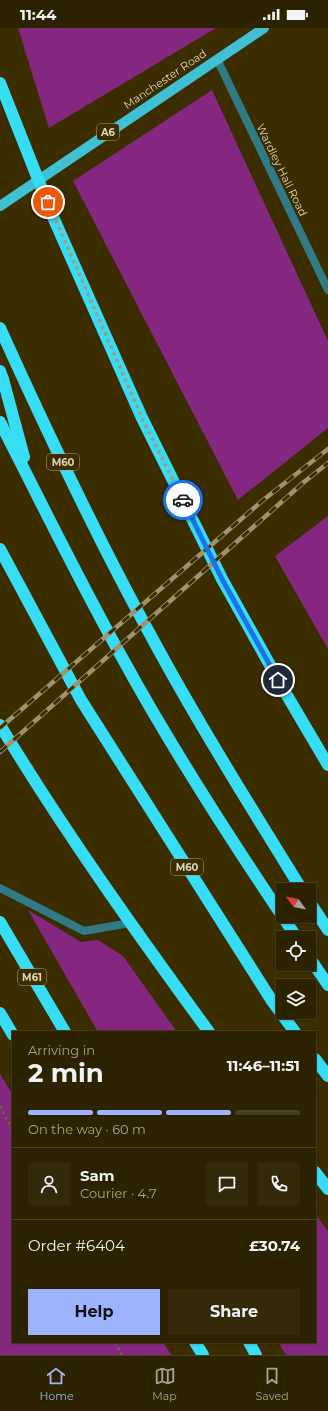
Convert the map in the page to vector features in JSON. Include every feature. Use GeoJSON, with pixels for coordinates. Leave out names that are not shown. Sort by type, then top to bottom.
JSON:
{"type":"FeatureCollection","features":[{"type":"Feature","properties":{"kind":"highway"},"geometry":{"type":"LineString","coordinates":[[0,83],[53,216],[142,418],[222,579],[285,692],[328,765]]}},
{"type":"Feature","properties":{"kind":"highway","name":"M60"},"geometry":{"type":"LineString","coordinates":[[0,328],[35,405],[129,595],[152,638],[233,779],[298,883]]}},
{"type":"Feature","properties":{"kind":"highway"},"geometry":{"type":"LineString","coordinates":[[0,371],[30,480]]}},
{"type":"Feature","properties":{"kind":"highway"},"geometry":{"type":"LineString","coordinates":[[0,422],[124,662],[230,836],[291,931]]}},
{"type":"Feature","properties":{"kind":"highway","name":"M60"},"geometry":{"type":"LineString","coordinates":[[0,549],[81,700],[272,1001],[294,1031]]}},
{"type":"Feature","properties":{"kind":"highway"},"geometry":{"type":"LineString","coordinates":[[0,725],[130,924],[208,1031]]}},
{"type":"Feature","properties":{"kind":"highway"},"geometry":{"type":"LineString","coordinates":[[316,912],[328,930]]}},
{"type":"Feature","properties":{"kind":"highway","name":"M61"},"geometry":{"type":"LineString","coordinates":[[0,922],[63,1031]]}},
{"type":"Feature","properties":{"kind":"highway"},"geometry":{"type":"LineString","coordinates":[[316,967],[328,985]]}},
{"type":"Feature","properties":{"kind":"highway"},"geometry":{"type":"LineString","coordinates":[[0,1013],[12,1034]]}},
{"type":"Feature","properties":{"kind":"highway"},"geometry":{"type":"LineString","coordinates":[[316,1060],[328,1076]]}},
{"type":"Feature","properties":{"kind":"highway"},"geometry":{"type":"LineString","coordinates":[[316,1173],[328,1189]]}},
{"type":"Feature","properties":{"kind":"highway"},"geometry":{"type":"LineString","coordinates":[[196,1343],[203,1355]]}},
{"type":"Feature","properties":{"kind":"highway"},"geometry":{"type":"LineString","coordinates":[[250,1343],[256,1355]]}},
{"type":"Feature","properties":{"kind":"main road","name":"Manchester Road"},"geometry":{"type":"LineString","coordinates":[[0,206],[264,28]]}},
{"type":"Feature","properties":{"kind":"lane","name":"Wardley Hall Road"},"geometry":{"type":"LineString","coordinates":[[217,59],[328,290]]}},
{"type":"Feature","properties":{"kind":"lane"},"geometry":{"type":"LineString","coordinates":[[0,888],[84,931],[130,924]]}},
{"type":"Feature","properties":{"kind":"path"},"geometry":{"type":"LineString","coordinates":[[0,1106],[12,1130]]}},
{"type":"Feature","properties":{"kind":"path"},"geometry":{"type":"LineString","coordinates":[[116,1343],[122,1355]]}},
{"type":"Feature","properties":{"kind":"shaded area"},"geometry":{"type":"Polygon","coordinates":[[[18,28],[216,28],[49,128],[18,28]]]}},
{"type":"Feature","properties":{"kind":"shaded area"},"geometry":{"type":"Polygon","coordinates":[[[212,90],[328,341],[328,428],[238,500],[73,181],[212,90]]]}},
{"type":"Feature","properties":{"kind":"shaded area"},"geometry":{"type":"Polygon","coordinates":[[[328,516],[328,649],[275,556],[328,516]]]}},
{"type":"Feature","properties":{"kind":"shaded area"},"geometry":{"type":"Polygon","coordinates":[[[28,910],[81,942],[98,940],[123,956],[176,1031],[97,1031],[28,910]]]}},
{"type":"Feature","properties":{"kind":"shaded area"},"geometry":{"type":"Polygon","coordinates":[[[0,1074],[12,1093],[12,1343],[164,1343],[171,1355],[0,1355],[0,1074]]]}},
{"type":"Feature","properties":{"kind":"shaded area"},"geometry":{"type":"Polygon","coordinates":[[[316,1215],[328,1231],[328,1355],[286,1355],[279,1343],[316,1343],[316,1215]]]}},
{"type":"Feature","properties":{"kind":"railway"},"geometry":{"type":"LineString","coordinates":[[0,728],[262,501],[328,449]]}},
{"type":"Feature","properties":{"kind":"railway"},"geometry":{"type":"LineString","coordinates":[[0,752],[304,482],[328,463]]}},
{"type":"Feature","properties":{"kind":"way so far"},"geometry":{"type":"LineString","coordinates":[[48,202],[142,418],[183,500]]}},
{"type":"Feature","properties":{"kind":"route"},"geometry":{"type":"LineString","coordinates":[[183,500],[222,579],[278,680]]}}]}
